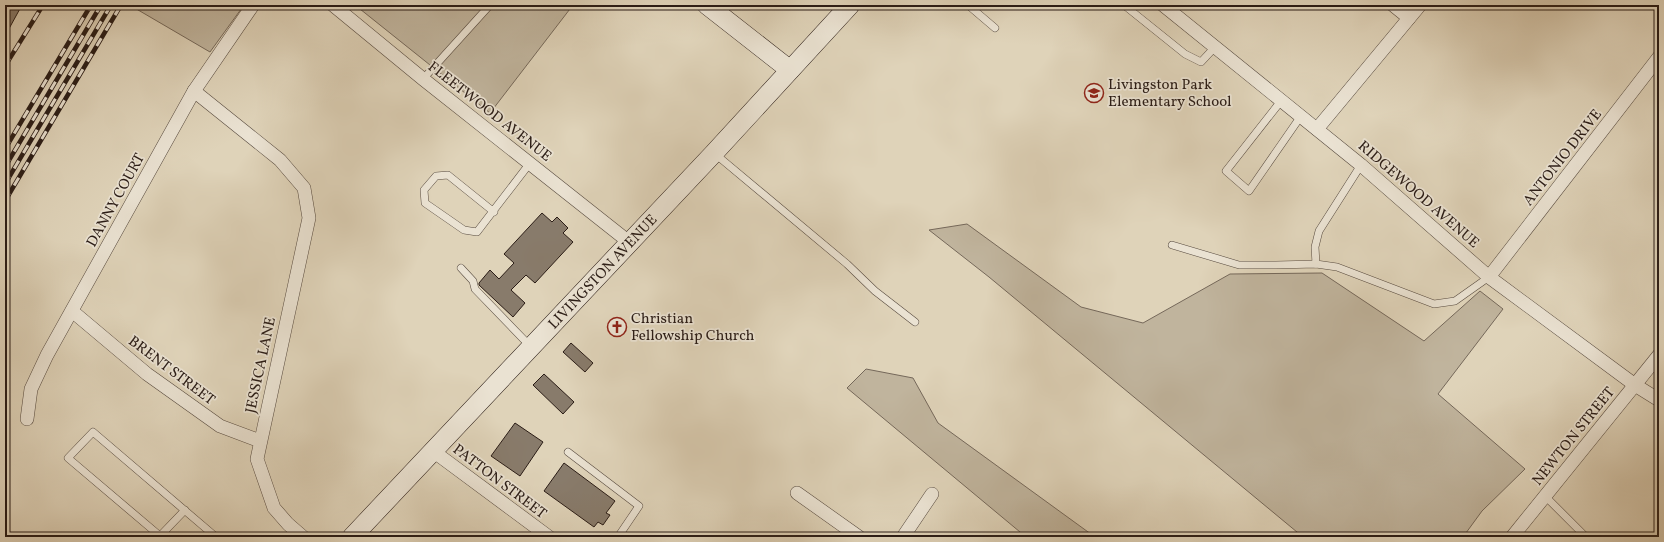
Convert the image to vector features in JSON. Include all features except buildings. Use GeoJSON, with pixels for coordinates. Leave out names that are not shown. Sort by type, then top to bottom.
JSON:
{"type":"FeatureCollection","features":[{"type":"Feature","properties":{"kind":"main road"},"geometry":{"type":"LineString","coordinates":[[707,5],[790,70]]}},
{"type":"Feature","properties":{"kind":"main road","name":"LIVINGSTON AVENUE"},"geometry":{"type":"LineString","coordinates":[[352,537],[714,153],[850,5]]}},
{"type":"Feature","properties":{"kind":"street","name":"DANNY COURT"},"geometry":{"type":"LineString","coordinates":[[27,419],[31,389],[47,355],[194,91],[253,5]]}},
{"type":"Feature","properties":{"kind":"street","name":"FLEETWOOD AVENUE"},"geometry":{"type":"LineString","coordinates":[[333,5],[423,79],[629,242]]}},
{"type":"Feature","properties":{"kind":"street","name":"RIDGEWOOD AVENUE"},"geometry":{"type":"LineString","coordinates":[[1163,5],[1317,129],[1489,277],[1635,385],[1659,400]]}},
{"type":"Feature","properties":{"kind":"street"},"geometry":{"type":"LineString","coordinates":[[1393,5],[1409,18]]}},
{"type":"Feature","properties":{"kind":"street"},"geometry":{"type":"LineString","coordinates":[[1317,129],[1420,5]]}},
{"type":"Feature","properties":{"kind":"street","name":"ANTONIO DRIVE"},"geometry":{"type":"LineString","coordinates":[[1489,277],[1659,57]]}},
{"type":"Feature","properties":{"kind":"street","name":"JESSICA LANE"},"geometry":{"type":"LineString","coordinates":[[194,91],[280,160],[304,188],[309,218],[257,459],[274,508],[288,524],[303,537]]}},
{"type":"Feature","properties":{"kind":"street","name":"BRENT STREET"},"geometry":{"type":"LineString","coordinates":[[72,311],[147,374],[220,426],[260,441]]}},
{"type":"Feature","properties":{"kind":"street","name":"NEWTON STREET"},"geometry":{"type":"LineString","coordinates":[[1512,537],[1659,355]]}},
{"type":"Feature","properties":{"kind":"street","name":"PATTON STREET"},"geometry":{"type":"LineString","coordinates":[[433,451],[549,537]]}},
{"type":"Feature","properties":{"kind":"street"},"geometry":{"type":"LineString","coordinates":[[797,493],[859,537]]}},
{"type":"Feature","properties":{"kind":"street"},"geometry":{"type":"LineString","coordinates":[[903,537],[932,494]]}},
{"type":"Feature","properties":{"kind":"lane"},"geometry":{"type":"LineString","coordinates":[[423,79],[490,5]]}},
{"type":"Feature","properties":{"kind":"lane"},"geometry":{"type":"LineString","coordinates":[[968,5],[995,28]]}},
{"type":"Feature","properties":{"kind":"lane"},"geometry":{"type":"LineString","coordinates":[[1124,5],[1186,54],[1200,62],[1215,47]]}},
{"type":"Feature","properties":{"kind":"lane"},"geometry":{"type":"LineString","coordinates":[[1282,101],[1226,171],[1249,191],[1301,116]]}},
{"type":"Feature","properties":{"kind":"lane"},"geometry":{"type":"LineString","coordinates":[[714,153],[847,264],[875,291],[915,322]]}},
{"type":"Feature","properties":{"kind":"lane"},"geometry":{"type":"LineString","coordinates":[[494,212],[448,174],[436,176],[424,190],[425,203],[464,230],[478,232],[494,212],[530,163]]}},
{"type":"Feature","properties":{"kind":"lane"},"geometry":{"type":"LineString","coordinates":[[1316,264],[1315,247],[1319,231],[1360,165]]}},
{"type":"Feature","properties":{"kind":"lane"},"geometry":{"type":"LineString","coordinates":[[1172,244],[1239,265],[1316,264],[1337,267],[1434,304],[1455,301],[1489,277]]}},
{"type":"Feature","properties":{"kind":"lane"},"geometry":{"type":"LineString","coordinates":[[461,268],[473,281],[474,289],[531,347]]}},
{"type":"Feature","properties":{"kind":"lane"},"geometry":{"type":"LineString","coordinates":[[185,510],[160,536],[68,458],[93,432],[185,510],[216,537]]}},
{"type":"Feature","properties":{"kind":"lane"},"geometry":{"type":"LineString","coordinates":[[568,452],[639,506],[618,537]]}},
{"type":"Feature","properties":{"kind":"lane"},"geometry":{"type":"LineString","coordinates":[[1545,496],[1586,537]]}},
{"type":"Feature","properties":{"kind":"shaded area"},"geometry":{"type":"Polygon","coordinates":[[[135,5],[244,5],[210,52],[133,7],[135,5]]]}},
{"type":"Feature","properties":{"kind":"shaded area"},"geometry":{"type":"Polygon","coordinates":[[[355,5],[573,5],[490,113],[355,5]]]}},
{"type":"Feature","properties":{"kind":"shaded area"},"geometry":{"type":"Polygon","coordinates":[[[967,224],[1081,307],[1143,323],[1230,274],[1322,273],[1424,341],[1480,291],[1503,309],[1438,394],[1525,469],[1482,511],[1463,537],[1303,537],[989,277],[929,230],[967,224]]]}},
{"type":"Feature","properties":{"kind":"shaded area"},"geometry":{"type":"Polygon","coordinates":[[[866,369],[913,378],[938,423],[1095,537],[1026,537],[847,388],[866,369]]]}},
{"type":"Feature","properties":{"kind":"railway"},"geometry":{"type":"LineString","coordinates":[[5,66],[43,5]]}},
{"type":"Feature","properties":{"kind":"railway"},"geometry":{"type":"LineString","coordinates":[[5,149],[91,5]]}},
{"type":"Feature","properties":{"kind":"railway"},"geometry":{"type":"LineString","coordinates":[[5,167],[101,5]]}},
{"type":"Feature","properties":{"kind":"railway"},"geometry":{"type":"LineString","coordinates":[[5,184],[111,5]]}},
{"type":"Feature","properties":{"kind":"railway"},"geometry":{"type":"LineString","coordinates":[[5,201],[121,5]]}},
{"type":"Feature","properties":{"kind":"place","name":"Livingston Park Elementary School"},"geometry":{"type":"Point","coordinates":[1094,93]}},
{"type":"Feature","properties":{"kind":"place","name":"Christian Fellowship Church"},"geometry":{"type":"Point","coordinates":[617,327]}}]}
